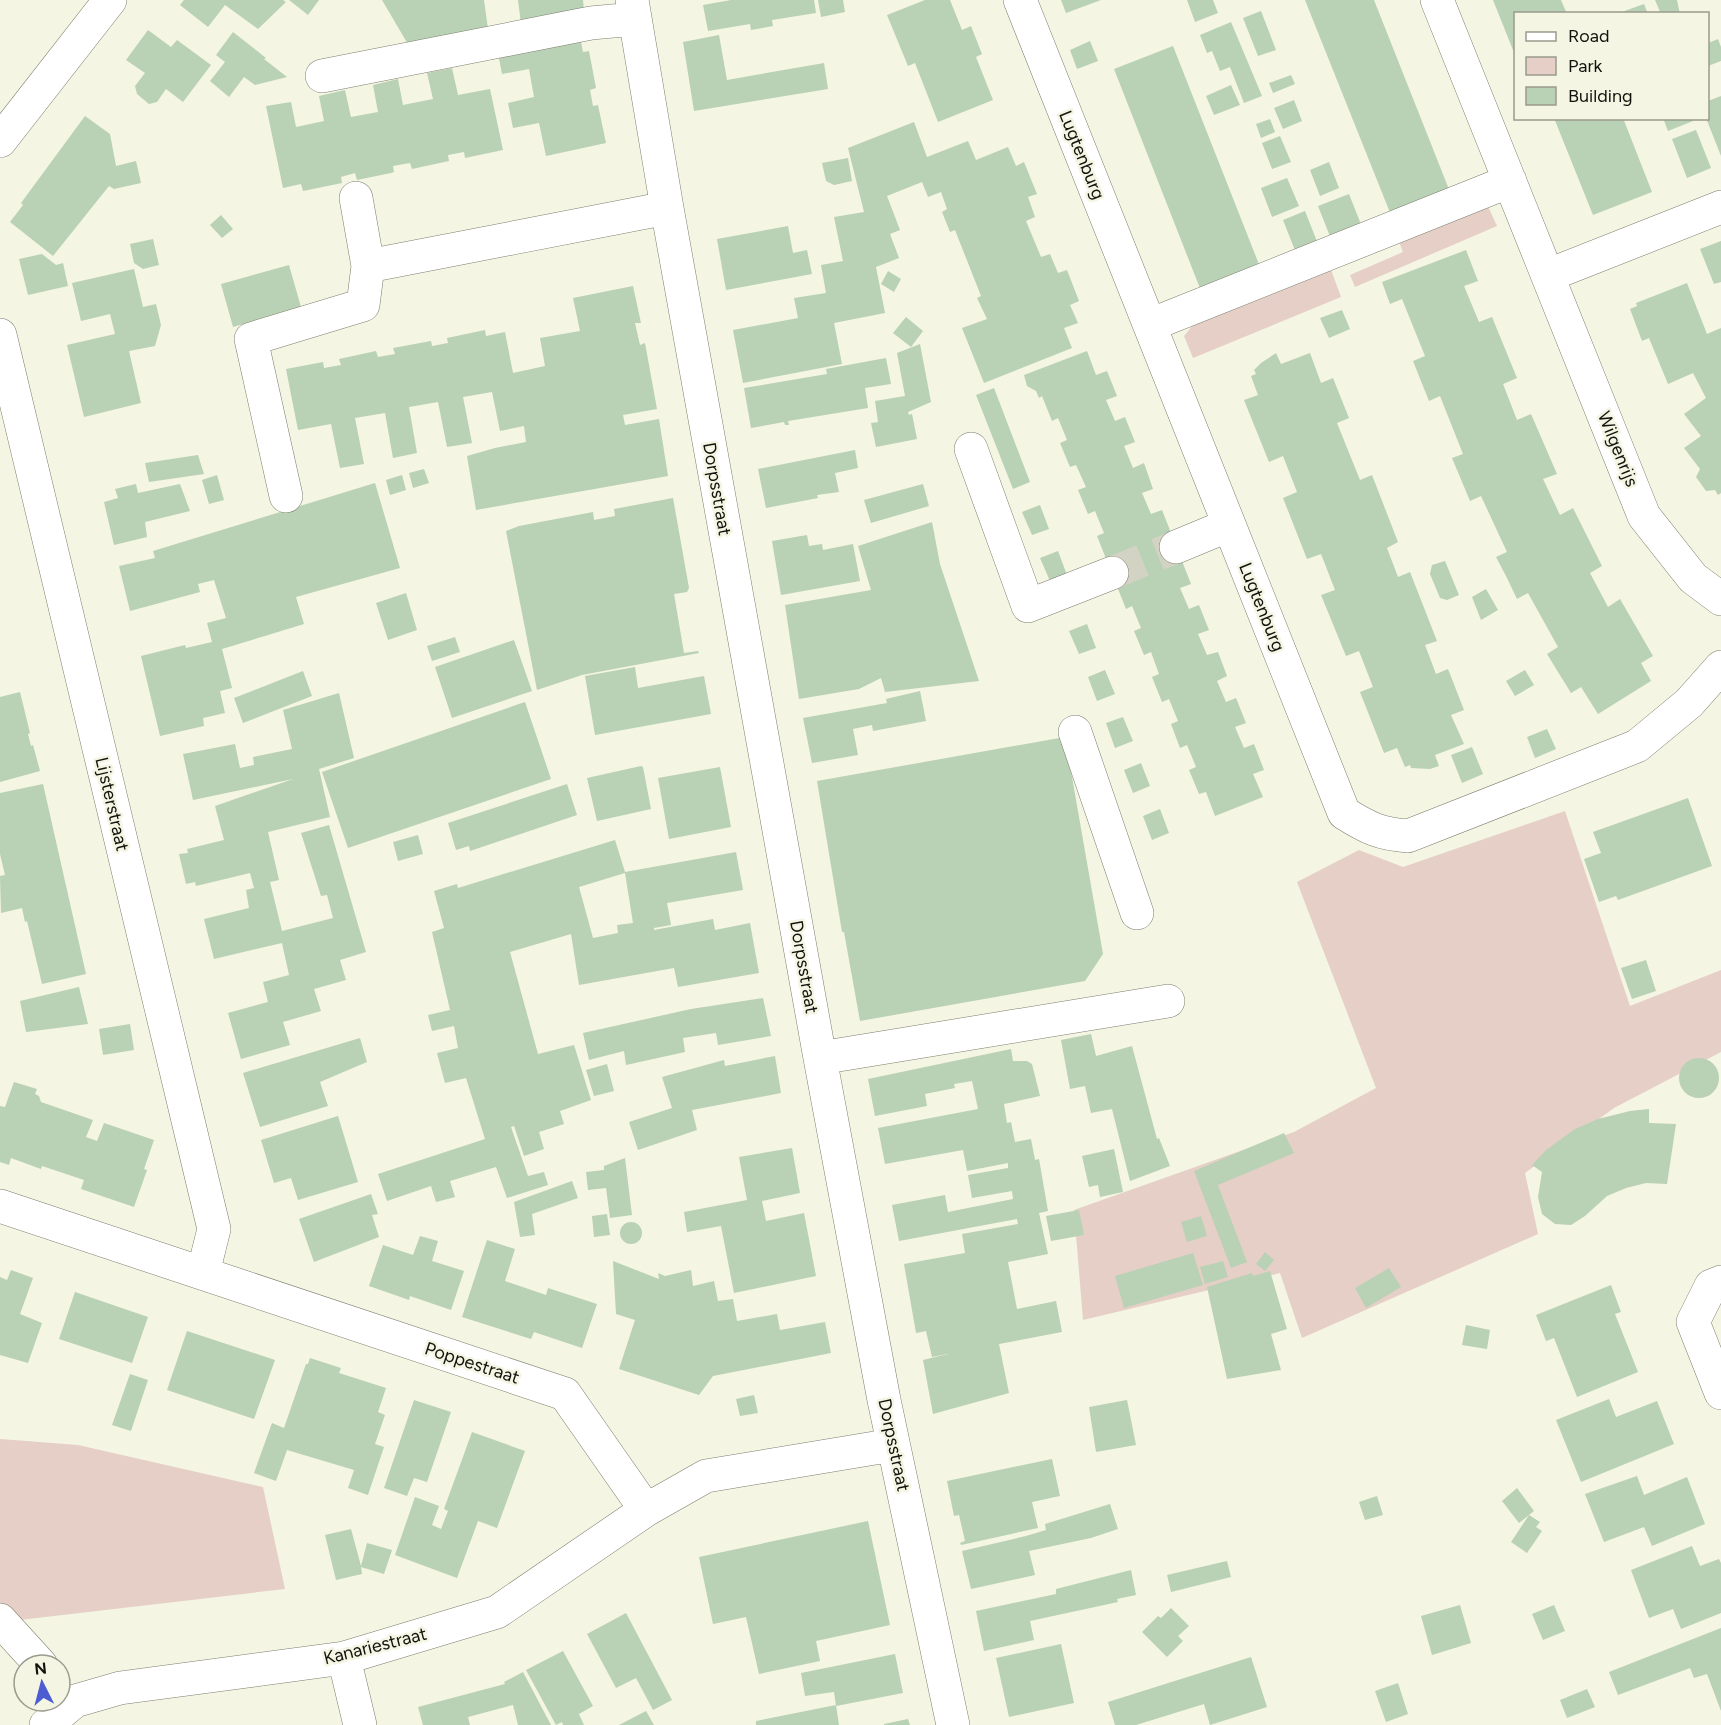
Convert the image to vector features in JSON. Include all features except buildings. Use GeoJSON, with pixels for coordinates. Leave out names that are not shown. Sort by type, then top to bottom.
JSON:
{"type":"FeatureCollection","features":[{"type":"Feature","properties":{"kind":"street"},"geometry":{"type":"LineString","coordinates":[[0,141],[110,0]]}},
{"type":"Feature","properties":{"kind":"street","name":"Lugtenburg"},"geometry":{"type":"LineString","coordinates":[[1020,0],[1344,813],[1384,834],[1408,836],[1637,746],[1689,703],[1721,667]]}},
{"type":"Feature","properties":{"kind":"street","name":"Wilgenrijs"},"geometry":{"type":"LineString","coordinates":[[1437,0],[1644,516],[1693,578],[1721,599]]}},
{"type":"Feature","properties":{"kind":"street"},"geometry":{"type":"LineString","coordinates":[[322,76],[591,23],[633,9]]}},
{"type":"Feature","properties":{"kind":"street","name":"Dorpsstraat"},"geometry":{"type":"LineString","coordinates":[[633,9],[820,1058],[893,1444],[953,1725]]}},
{"type":"Feature","properties":{"kind":"street"},"geometry":{"type":"LineString","coordinates":[[1150,326],[1510,181]]}},
{"type":"Feature","properties":{"kind":"street"},"geometry":{"type":"LineString","coordinates":[[286,496],[251,339],[363,305],[368,266],[356,198]]}},
{"type":"Feature","properties":{"kind":"street"},"geometry":{"type":"LineString","coordinates":[[368,266],[667,207]]}},
{"type":"Feature","properties":{"kind":"street"},"geometry":{"type":"LineString","coordinates":[[1549,275],[1721,207]]}},
{"type":"Feature","properties":{"kind":"street","name":"Lijsterstraat"},"geometry":{"type":"LineString","coordinates":[[0,335],[214,1229],[202,1273]]}},
{"type":"Feature","properties":{"kind":"street"},"geometry":{"type":"LineString","coordinates":[[971,448],[1028,606],[1112,573]]}},
{"type":"Feature","properties":{"kind":"street"},"geometry":{"type":"LineString","coordinates":[[1176,547],[1229,525]]}},
{"type":"Feature","properties":{"kind":"street"},"geometry":{"type":"LineString","coordinates":[[1075,732],[1137,913]]}},
{"type":"Feature","properties":{"kind":"street"},"geometry":{"type":"LineString","coordinates":[[820,1058],[1168,1001]]}},
{"type":"Feature","properties":{"kind":"street","name":"Poppestraat"},"geometry":{"type":"LineString","coordinates":[[0,1206],[565,1394],[646,1510]]}},
{"type":"Feature","properties":{"kind":"street"},"geometry":{"type":"LineString","coordinates":[[1721,1282],[1711,1286],[1693,1322],[1721,1393]]}},
{"type":"Feature","properties":{"kind":"street"},"geometry":{"type":"LineString","coordinates":[[646,1510],[706,1476],[893,1444]]}},
{"type":"Feature","properties":{"kind":"street","name":"Kanariestraat"},"geometry":{"type":"LineString","coordinates":[[72,1693],[344,1658],[497,1612],[646,1510]]}},
{"type":"Feature","properties":{"kind":"street"},"geometry":{"type":"LineString","coordinates":[[0,1620],[30,1653]]}},
{"type":"Feature","properties":{"kind":"street"},"geometry":{"type":"LineString","coordinates":[[344,1658],[360,1725]]}},
{"type":"Feature","properties":{"kind":"green space"},"geometry":{"type":"Polygon","coordinates":[[[1486,202],[1497,226],[1355,287],[1350,275],[1403,252],[1398,239],[1486,202]]]}},
{"type":"Feature","properties":{"kind":"green space"},"geometry":{"type":"Polygon","coordinates":[[[1330,267],[1341,297],[1193,358],[1184,336],[1196,321],[1330,267]]]}},
{"type":"Feature","properties":{"kind":"green space"},"geometry":{"type":"Polygon","coordinates":[[[1565,811],[1630,1006],[1721,970],[1721,1052],[1614,1108],[1525,1173],[1538,1234],[1302,1338],[1280,1273],[1083,1320],[1074,1210],[1294,1132],[1376,1088],[1297,882],[1359,850],[1403,867],[1565,811]]]}},
{"type":"Feature","properties":{"kind":"green space"},"geometry":{"type":"Polygon","coordinates":[[[0,1439],[78,1445],[263,1487],[285,1589],[11,1621],[0,1603],[0,1439]]]}},
{"type":"Feature","properties":{"kind":"tunnel"},"geometry":{"type":"LineString","coordinates":[[1112,573],[1176,547]]}}]}
